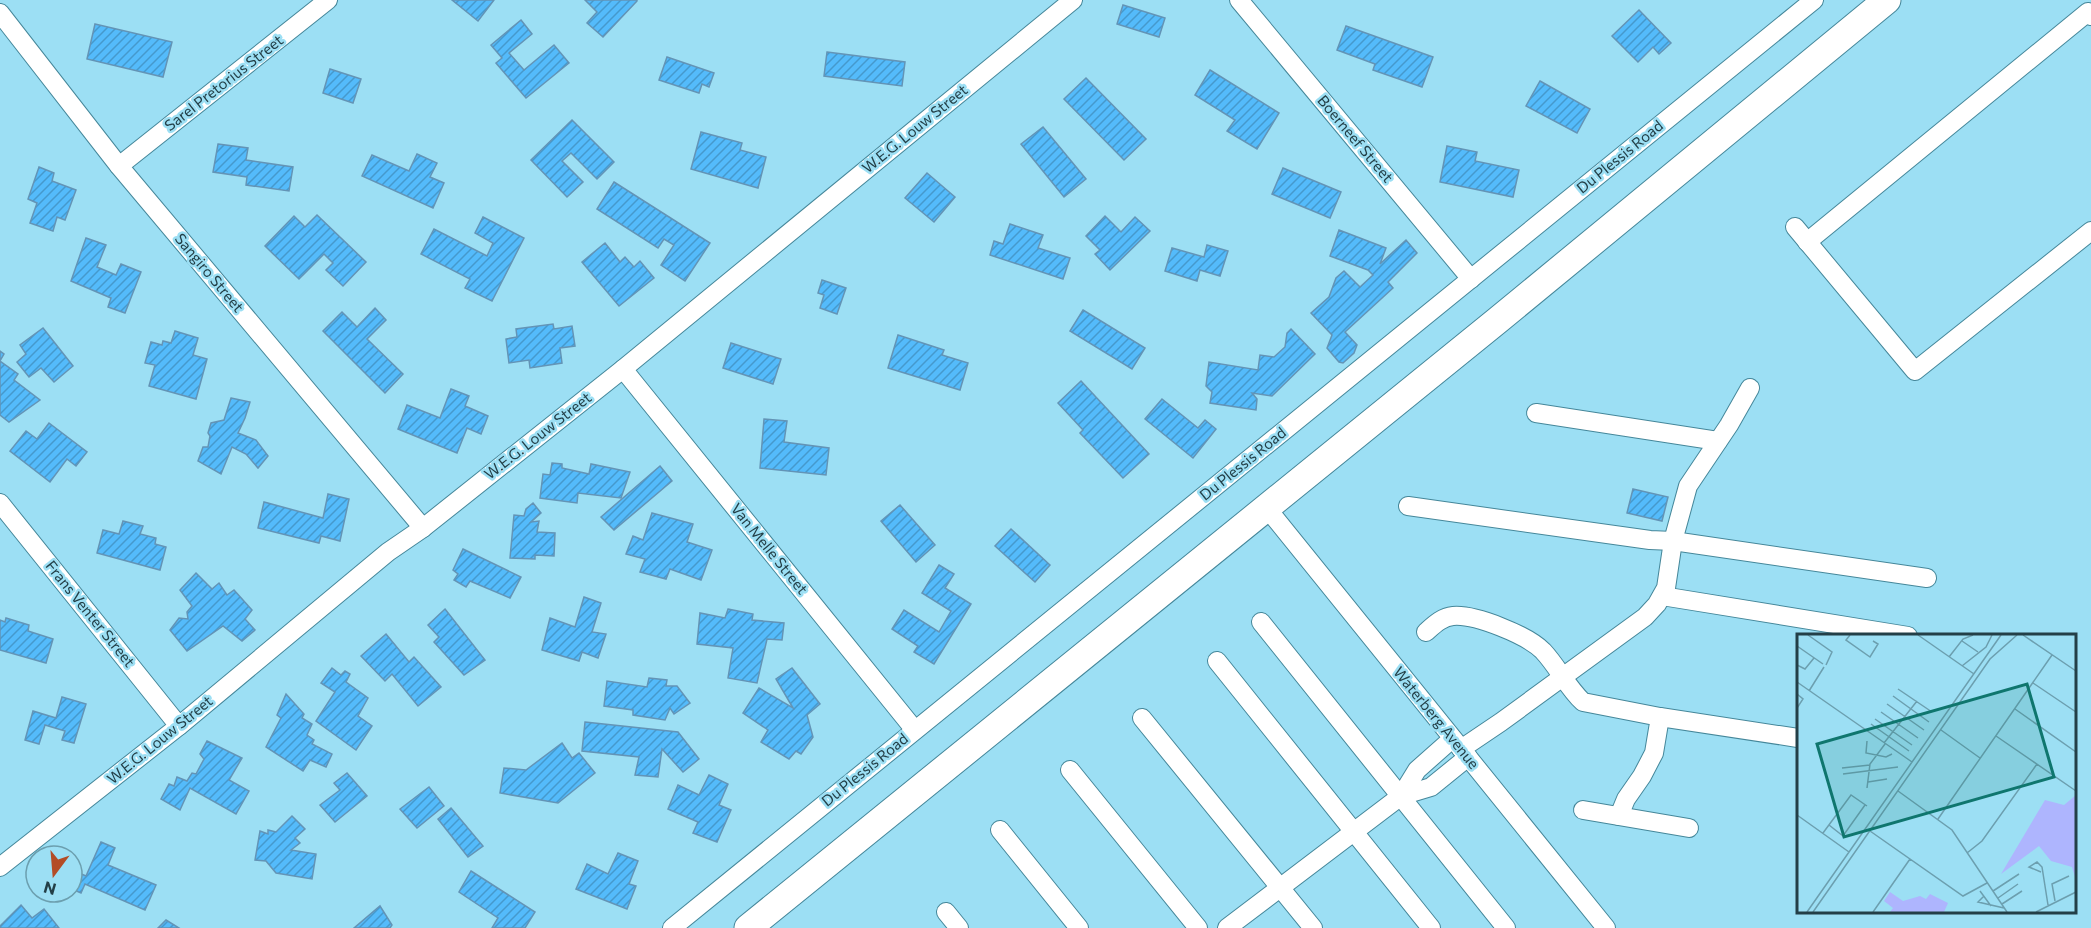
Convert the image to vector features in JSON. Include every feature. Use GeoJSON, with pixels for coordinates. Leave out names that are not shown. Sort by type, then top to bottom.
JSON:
{"type":"FeatureCollection","features":[{"type":"Feature","properties":{"kind":"street","name":"Sarel Pretorius Street"},"geometry":{"type":"LineString","coordinates":[[119,166],[328,0]]}},
{"type":"Feature","properties":{"kind":"street","name":"W.E.G. Louw Street"},"geometry":{"type":"LineString","coordinates":[[0,867],[179,726],[388,552],[423,528],[623,369],[1073,0]]}},
{"type":"Feature","properties":{"kind":"street","name":"Boerneef Street"},"geometry":{"type":"LineString","coordinates":[[1239,0],[1471,279]]}},
{"type":"Feature","properties":{"kind":"street","name":"Du Plessis Road"},"geometry":{"type":"LineString","coordinates":[[672,928],[914,729],[1333,393],[1814,0]]}},
{"type":"Feature","properties":{"kind":"street"},"geometry":{"type":"LineString","coordinates":[[748,928],[1488,328],[1887,0]]}},
{"type":"Feature","properties":{"kind":"street"},"geometry":{"type":"LineString","coordinates":[[1807,242],[2088,12],[2091,16]]}},
{"type":"Feature","properties":{"kind":"street","name":"Sangiro Street"},"geometry":{"type":"LineString","coordinates":[[0,13],[119,166],[423,528]]}},
{"type":"Feature","properties":{"kind":"street"},"geometry":{"type":"LineString","coordinates":[[1795,227],[1915,371],[2091,231]]}},
{"type":"Feature","properties":{"kind":"street","name":"Van Melle Street"},"geometry":{"type":"LineString","coordinates":[[623,369],[914,729]]}},
{"type":"Feature","properties":{"kind":"street"},"geometry":{"type":"LineString","coordinates":[[1227,928],[1401,796],[1431,787],[1460,749],[1501,722],[1645,617],[1662,596],[1669,571],[1673,541],[1688,486],[1729,425],[1750,388]]}},
{"type":"Feature","properties":{"kind":"street"},"geometry":{"type":"LineString","coordinates":[[1536,413],[1718,441]]}},
{"type":"Feature","properties":{"kind":"street","name":"Frans Venter Street"},"geometry":{"type":"LineString","coordinates":[[0,503],[179,726]]}},
{"type":"Feature","properties":{"kind":"street"},"geometry":{"type":"LineString","coordinates":[[1408,506],[1927,578]]}},
{"type":"Feature","properties":{"kind":"street","name":"Waterberg Avenue"},"geometry":{"type":"LineString","coordinates":[[1266,507],[1606,928]]}},
{"type":"Feature","properties":{"kind":"street"},"geometry":{"type":"LineString","coordinates":[[1662,596],[1896,634]]}},
{"type":"Feature","properties":{"kind":"street"},"geometry":{"type":"LineString","coordinates":[[1426,632],[1440,620],[1454,615],[1490,622],[1524,637],[1543,651],[1561,677],[1583,702],[1660,717],[1797,738]]}},
{"type":"Feature","properties":{"kind":"street"},"geometry":{"type":"LineString","coordinates":[[1261,622],[1506,928]]}},
{"type":"Feature","properties":{"kind":"street"},"geometry":{"type":"LineString","coordinates":[[1217,661],[1431,928]]}},
{"type":"Feature","properties":{"kind":"street"},"geometry":{"type":"LineString","coordinates":[[1619,816],[1626,799],[1654,753],[1660,717]]}},
{"type":"Feature","properties":{"kind":"street"},"geometry":{"type":"LineString","coordinates":[[1142,718],[1314,928]]}},
{"type":"Feature","properties":{"kind":"street"},"geometry":{"type":"LineString","coordinates":[[1070,770],[1198,928]]}},
{"type":"Feature","properties":{"kind":"street"},"geometry":{"type":"LineString","coordinates":[[1584,810],[1689,828]]}},
{"type":"Feature","properties":{"kind":"street"},"geometry":{"type":"LineString","coordinates":[[1000,830],[1078,928]]}},
{"type":"Feature","properties":{"kind":"street"},"geometry":{"type":"LineString","coordinates":[[946,912],[959,928]]}},
{"type":"Feature","properties":{"kind":"building"},"geometry":{"type":"Polygon","coordinates":[[[452,0],[494,0],[478,21],[452,0]]]}},
{"type":"Feature","properties":{"kind":"building"},"geometry":{"type":"Polygon","coordinates":[[[585,0],[637,1],[603,37],[587,23],[597,12],[585,0]]]}},
{"type":"Feature","properties":{"kind":"building"},"geometry":{"type":"Polygon","coordinates":[[[1123,5],[1165,18],[1159,37],[1117,24],[1123,5]]]}},
{"type":"Feature","properties":{"kind":"building"},"geometry":{"type":"Polygon","coordinates":[[[1639,10],[1671,43],[1659,54],[1653,47],[1638,62],[1612,36],[1639,10]]]}},
{"type":"Feature","properties":{"kind":"building"},"geometry":{"type":"Polygon","coordinates":[[[521,20],[532,34],[509,53],[524,70],[554,45],[569,63],[526,98],[496,63],[502,58],[491,45],[521,20]]]}},
{"type":"Feature","properties":{"kind":"building"},"geometry":{"type":"Polygon","coordinates":[[[95,24],[172,42],[163,77],[87,59],[95,24]]]}},
{"type":"Feature","properties":{"kind":"building"},"geometry":{"type":"Polygon","coordinates":[[[1346,26],[1433,57],[1422,87],[1373,70],[1375,64],[1337,50],[1346,26]]]}},
{"type":"Feature","properties":{"kind":"building"},"geometry":{"type":"Polygon","coordinates":[[[827,52],[905,62],[902,86],[824,76],[827,52]]]}},
{"type":"Feature","properties":{"kind":"building"},"geometry":{"type":"Polygon","coordinates":[[[667,57],[714,73],[709,87],[702,84],[699,93],[659,80],[667,57]]]}},
{"type":"Feature","properties":{"kind":"building"},"geometry":{"type":"Polygon","coordinates":[[[330,69],[361,79],[353,103],[323,93],[330,69]]]}},
{"type":"Feature","properties":{"kind":"building"},"geometry":{"type":"Polygon","coordinates":[[[1210,70],[1279,113],[1257,149],[1227,131],[1235,120],[1195,95],[1210,70]]]}},
{"type":"Feature","properties":{"kind":"building"},"geometry":{"type":"Polygon","coordinates":[[[1086,78],[1146,139],[1124,160],[1064,99],[1086,78]]]}},
{"type":"Feature","properties":{"kind":"building"},"geometry":{"type":"Polygon","coordinates":[[[1540,81],[1590,109],[1577,133],[1526,106],[1540,81]]]}},
{"type":"Feature","properties":{"kind":"building"},"geometry":{"type":"Polygon","coordinates":[[[572,120],[614,162],[597,179],[571,153],[562,161],[583,182],[567,197],[531,160],[572,120]]]}},
{"type":"Feature","properties":{"kind":"building"},"geometry":{"type":"Polygon","coordinates":[[[1043,127],[1086,179],[1064,197],[1021,144],[1043,127]]]}},
{"type":"Feature","properties":{"kind":"building"},"geometry":{"type":"Polygon","coordinates":[[[701,132],[742,143],[740,150],[766,157],[758,188],[691,169],[701,132]]]}},
{"type":"Feature","properties":{"kind":"building"},"geometry":{"type":"Polygon","coordinates":[[[218,144],[248,148],[246,160],[293,167],[289,191],[246,185],[247,177],[213,172],[218,144]]]}},
{"type":"Feature","properties":{"kind":"building"},"geometry":{"type":"Polygon","coordinates":[[[1447,146],[1477,152],[1475,161],[1519,170],[1513,197],[1440,182],[1447,146]]]}},
{"type":"Feature","properties":{"kind":"building"},"geometry":{"type":"Polygon","coordinates":[[[417,154],[437,163],[430,177],[444,183],[433,208],[362,176],[372,155],[409,171],[417,154]]]}},
{"type":"Feature","properties":{"kind":"building"},"geometry":{"type":"Polygon","coordinates":[[[39,167],[54,173],[52,181],[76,190],[65,220],[57,217],[53,231],[30,223],[37,203],[28,199],[39,167]]]}},
{"type":"Feature","properties":{"kind":"building"},"geometry":{"type":"Polygon","coordinates":[[[1283,168],[1341,192],[1330,218],[1272,194],[1283,168]]]}},
{"type":"Feature","properties":{"kind":"building"},"geometry":{"type":"Polygon","coordinates":[[[927,173],[955,197],[934,222],[905,198],[927,173]]]}},
{"type":"Feature","properties":{"kind":"building"},"geometry":{"type":"Polygon","coordinates":[[[614,182],[710,243],[685,281],[661,265],[674,245],[664,239],[658,248],[597,209],[614,182]]]}},
{"type":"Feature","properties":{"kind":"building"},"geometry":{"type":"Polygon","coordinates":[[[317,215],[366,262],[343,286],[326,270],[333,263],[324,254],[299,279],[265,246],[294,216],[305,227],[317,215]]]}},
{"type":"Feature","properties":{"kind":"building"},"geometry":{"type":"Polygon","coordinates":[[[1105,216],[1121,232],[1135,217],[1150,231],[1110,270],[1095,254],[1100,250],[1086,236],[1105,216]]]}},
{"type":"Feature","properties":{"kind":"building"},"geometry":{"type":"Polygon","coordinates":[[[483,217],[524,238],[492,301],[465,288],[470,279],[421,254],[434,229],[487,256],[493,243],[475,233],[483,217]]]}},
{"type":"Feature","properties":{"kind":"building"},"geometry":{"type":"Polygon","coordinates":[[[1010,224],[1043,235],[1038,248],[1070,258],[1063,279],[990,255],[994,241],[1003,244],[1010,224]]]}},
{"type":"Feature","properties":{"kind":"building"},"geometry":{"type":"Polygon","coordinates":[[[1339,230],[1386,248],[1380,264],[1406,240],[1417,253],[1388,282],[1393,288],[1345,332],[1357,345],[1354,353],[1343,363],[1339,362],[1327,348],[1332,335],[1311,313],[1329,297],[1336,278],[1344,271],[1360,287],[1373,275],[1368,270],[1330,256],[1339,230]]]}},
{"type":"Feature","properties":{"kind":"building"},"geometry":{"type":"Polygon","coordinates":[[[86,238],[106,245],[97,267],[116,275],[121,264],[141,272],[125,313],[108,307],[111,298],[71,281],[86,238]]]}},
{"type":"Feature","properties":{"kind":"building"},"geometry":{"type":"Polygon","coordinates":[[[605,243],[620,262],[625,257],[634,267],[640,261],[654,278],[619,306],[582,262],[605,243]]]}},
{"type":"Feature","properties":{"kind":"building"},"geometry":{"type":"Polygon","coordinates":[[[1207,245],[1228,251],[1220,276],[1200,270],[1197,281],[1165,271],[1172,248],[1204,257],[1207,245]]]}},
{"type":"Feature","properties":{"kind":"building"},"geometry":{"type":"Polygon","coordinates":[[[822,280],[846,288],[837,314],[820,308],[824,295],[818,293],[822,280]]]}},
{"type":"Feature","properties":{"kind":"building"},"geometry":{"type":"Polygon","coordinates":[[[375,308],[386,320],[367,339],[403,374],[385,393],[323,331],[342,312],[357,327],[375,308]]]}},
{"type":"Feature","properties":{"kind":"building"},"geometry":{"type":"Polygon","coordinates":[[[1083,310],[1145,348],[1132,369],[1070,331],[1083,310]]]}},
{"type":"Feature","properties":{"kind":"building"},"geometry":{"type":"Polygon","coordinates":[[[553,324],[554,329],[572,326],[575,346],[560,348],[562,363],[530,368],[529,360],[509,363],[506,339],[517,337],[516,329],[553,324]]]}},
{"type":"Feature","properties":{"kind":"building"},"geometry":{"type":"Polygon","coordinates":[[[43,328],[73,366],[54,382],[41,368],[29,377],[17,362],[26,354],[20,345],[43,328]]]}},
{"type":"Feature","properties":{"kind":"building"},"geometry":{"type":"Polygon","coordinates":[[[1291,329],[1315,354],[1272,396],[1252,393],[1257,399],[1256,410],[1210,403],[1212,392],[1206,386],[1209,362],[1258,370],[1260,355],[1274,357],[1285,347],[1287,333],[1291,329]]]}},
{"type":"Feature","properties":{"kind":"building"},"geometry":{"type":"Polygon","coordinates":[[[175,331],[198,338],[193,355],[207,359],[196,399],[149,386],[155,365],[145,363],[151,342],[162,345],[163,341],[171,343],[175,331]]]}},
{"type":"Feature","properties":{"kind":"building"},"geometry":{"type":"Polygon","coordinates":[[[898,335],[944,350],[942,355],[968,363],[960,390],[888,368],[898,335]]]}},
{"type":"Feature","properties":{"kind":"building"},"geometry":{"type":"Polygon","coordinates":[[[731,343],[781,359],[773,384],[723,368],[731,343]]]}},
{"type":"Feature","properties":{"kind":"building"},"geometry":{"type":"Polygon","coordinates":[[[0,361],[18,374],[14,380],[40,400],[9,422],[0,415],[0,361]]]}},
{"type":"Feature","properties":{"kind":"building"},"geometry":{"type":"Polygon","coordinates":[[[1081,381],[1149,454],[1123,478],[1080,433],[1083,430],[1058,403],[1081,381]]]}},
{"type":"Feature","properties":{"kind":"building"},"geometry":{"type":"Polygon","coordinates":[[[451,389],[469,396],[465,406],[488,416],[481,434],[467,428],[457,453],[398,429],[407,405],[440,418],[451,389]]]}},
{"type":"Feature","properties":{"kind":"building"},"geometry":{"type":"Polygon","coordinates":[[[231,398],[250,402],[238,433],[256,440],[268,456],[258,468],[246,454],[232,447],[221,474],[198,461],[203,447],[208,447],[211,423],[224,420],[231,398]]]}},
{"type":"Feature","properties":{"kind":"building"},"geometry":{"type":"Polygon","coordinates":[[[1162,399],[1198,428],[1205,420],[1216,429],[1193,458],[1145,419],[1162,399]]]}},
{"type":"Feature","properties":{"kind":"building"},"geometry":{"type":"Polygon","coordinates":[[[764,419],[787,421],[784,442],[829,448],[826,475],[760,468],[764,419]]]}},
{"type":"Feature","properties":{"kind":"building"},"geometry":{"type":"Polygon","coordinates":[[[49,423],[87,452],[76,466],[67,459],[50,482],[10,451],[26,431],[37,439],[49,423]]]}},
{"type":"Feature","properties":{"kind":"building"},"geometry":{"type":"Polygon","coordinates":[[[552,463],[562,464],[562,468],[589,474],[591,464],[630,472],[621,498],[578,493],[577,503],[540,498],[543,474],[550,475],[552,463]]]}},
{"type":"Feature","properties":{"kind":"building"},"geometry":{"type":"Polygon","coordinates":[[[660,466],[672,481],[614,530],[601,517],[660,466]]]}},
{"type":"Feature","properties":{"kind":"building"},"geometry":{"type":"Polygon","coordinates":[[[1633,489],[1668,497],[1662,521],[1627,513],[1633,489]]]}},
{"type":"Feature","properties":{"kind":"building"},"geometry":{"type":"Polygon","coordinates":[[[328,494],[349,499],[340,541],[321,536],[319,543],[258,528],[264,502],[323,518],[328,494]]]}},
{"type":"Feature","properties":{"kind":"building"},"geometry":{"type":"Polygon","coordinates":[[[533,503],[541,513],[531,522],[539,521],[537,532],[555,533],[554,556],[535,555],[535,559],[510,558],[514,515],[524,516],[526,509],[533,503]]]}},
{"type":"Feature","properties":{"kind":"building"},"geometry":{"type":"Polygon","coordinates":[[[900,505],[935,545],[916,562],[881,521],[900,505]]]}},
{"type":"Feature","properties":{"kind":"building"},"geometry":{"type":"Polygon","coordinates":[[[652,513],[693,524],[687,542],[712,550],[701,580],[670,569],[666,579],[640,572],[645,559],[626,554],[633,536],[643,540],[652,513]]]}},
{"type":"Feature","properties":{"kind":"building"},"geometry":{"type":"Polygon","coordinates":[[[123,521],[143,526],[140,534],[156,538],[155,544],[166,547],[160,570],[97,553],[103,530],[119,534],[123,521]]]}},
{"type":"Feature","properties":{"kind":"building"},"geometry":{"type":"Polygon","coordinates":[[[1011,529],[1050,565],[1035,582],[995,546],[1011,529]]]}},
{"type":"Feature","properties":{"kind":"building"},"geometry":{"type":"Polygon","coordinates":[[[463,549],[521,577],[510,598],[470,581],[466,587],[454,580],[458,574],[453,570],[463,549]]]}},
{"type":"Feature","properties":{"kind":"building"},"geometry":{"type":"Polygon","coordinates":[[[939,565],[954,574],[945,588],[971,604],[934,664],[914,652],[918,646],[892,629],[904,610],[939,632],[951,611],[922,593],[939,565]]]}},
{"type":"Feature","properties":{"kind":"building"},"geometry":{"type":"Polygon","coordinates":[[[196,573],[212,589],[219,583],[227,595],[234,590],[252,610],[245,619],[255,630],[242,641],[223,626],[187,651],[170,630],[179,618],[188,619],[187,612],[192,606],[180,590],[196,573]]]}},
{"type":"Feature","properties":{"kind":"building"},"geometry":{"type":"Polygon","coordinates":[[[584,597],[601,603],[592,632],[606,634],[598,658],[582,652],[579,661],[542,650],[550,618],[575,627],[584,597]]]}},
{"type":"Feature","properties":{"kind":"building"},"geometry":{"type":"Polygon","coordinates":[[[445,609],[485,660],[464,675],[434,642],[439,637],[428,625],[445,609]]]}},
{"type":"Feature","properties":{"kind":"building"},"geometry":{"type":"Polygon","coordinates":[[[728,609],[753,614],[752,620],[784,623],[782,640],[767,639],[757,683],[728,678],[733,648],[697,644],[700,613],[725,618],[728,609]]]}},
{"type":"Feature","properties":{"kind":"building"},"geometry":{"type":"Polygon","coordinates":[[[6,618],[29,625],[28,631],[53,639],[46,663],[0,650],[0,620],[5,622],[6,618]]]}},
{"type":"Feature","properties":{"kind":"building"},"geometry":{"type":"Polygon","coordinates":[[[386,634],[409,662],[414,657],[441,687],[418,706],[392,674],[385,681],[361,656],[386,634]]]}},
{"type":"Feature","properties":{"kind":"building"},"geometry":{"type":"Polygon","coordinates":[[[332,668],[341,675],[345,671],[350,674],[346,682],[368,698],[358,716],[372,726],[356,750],[316,721],[335,692],[321,683],[332,668]]]}},
{"type":"Feature","properties":{"kind":"building"},"geometry":{"type":"Polygon","coordinates":[[[792,668],[820,704],[807,715],[813,737],[801,754],[796,751],[789,759],[761,742],[768,730],[743,713],[759,688],[793,708],[776,679],[792,668]]]}},
{"type":"Feature","properties":{"kind":"building"},"geometry":{"type":"Polygon","coordinates":[[[649,678],[667,680],[666,686],[677,686],[690,703],[674,714],[670,708],[665,720],[633,715],[633,710],[604,706],[607,681],[647,687],[649,678]]]}},
{"type":"Feature","properties":{"kind":"building"},"geometry":{"type":"Polygon","coordinates":[[[286,694],[304,714],[302,718],[312,724],[307,735],[314,740],[312,744],[332,754],[326,767],[310,760],[303,771],[266,747],[281,718],[277,715],[286,694]]]}},
{"type":"Feature","properties":{"kind":"building"},"geometry":{"type":"Polygon","coordinates":[[[62,697],[86,704],[74,743],[62,740],[65,731],[45,725],[39,744],[25,740],[33,711],[56,718],[62,697]]]}},
{"type":"Feature","properties":{"kind":"building"},"geometry":{"type":"Polygon","coordinates":[[[585,722],[678,732],[699,759],[683,772],[662,749],[658,777],[635,775],[639,757],[582,751],[585,722]]]}},
{"type":"Feature","properties":{"kind":"building"},"geometry":{"type":"Polygon","coordinates":[[[207,741],[242,758],[229,780],[249,791],[236,814],[190,788],[180,810],[161,799],[169,784],[174,786],[177,777],[187,781],[192,773],[196,774],[204,759],[200,754],[207,741]]]}},
{"type":"Feature","properties":{"kind":"building"},"geometry":{"type":"Polygon","coordinates":[[[562,743],[572,758],[579,753],[595,773],[558,803],[500,793],[504,768],[526,770],[562,743]]]}},
{"type":"Feature","properties":{"kind":"building"},"geometry":{"type":"Polygon","coordinates":[[[347,773],[367,796],[335,822],[320,805],[340,790],[334,783],[347,773]]]}},
{"type":"Feature","properties":{"kind":"building"},"geometry":{"type":"Polygon","coordinates":[[[709,775],[728,784],[719,805],[731,810],[717,842],[693,833],[698,822],[668,809],[678,785],[699,795],[709,775]]]}},
{"type":"Feature","properties":{"kind":"building"},"geometry":{"type":"Polygon","coordinates":[[[429,787],[444,806],[417,828],[400,809],[429,787]]]}},
{"type":"Feature","properties":{"kind":"building"},"geometry":{"type":"Polygon","coordinates":[[[451,808],[483,846],[468,857],[438,819],[451,808]]]}},
{"type":"Feature","properties":{"kind":"building"},"geometry":{"type":"Polygon","coordinates":[[[292,816],[305,829],[295,838],[300,843],[291,850],[316,854],[312,879],[276,873],[266,861],[255,860],[260,831],[268,834],[268,830],[276,832],[292,816]]]}},
{"type":"Feature","properties":{"kind":"building"},"geometry":{"type":"Polygon","coordinates":[[[101,842],[115,848],[108,865],[156,885],[145,910],[85,884],[84,886],[84,875],[86,876],[101,842]]]}},
{"type":"Feature","properties":{"kind":"building"},"geometry":{"type":"Polygon","coordinates":[[[618,853],[638,861],[629,884],[636,886],[627,909],[576,889],[587,864],[608,874],[618,853]]]}},
{"type":"Feature","properties":{"kind":"building"},"geometry":{"type":"Polygon","coordinates":[[[471,871],[535,912],[525,928],[492,928],[498,918],[459,892],[471,871]]]}},
{"type":"Feature","properties":{"kind":"building"},"geometry":{"type":"Polygon","coordinates":[[[21,905],[32,918],[44,909],[59,928],[1,928],[0,926],[21,905]]]}},
{"type":"Feature","properties":{"kind":"building"},"geometry":{"type":"Polygon","coordinates":[[[380,906],[392,925],[390,928],[354,928],[380,906]]]}},
{"type":"Feature","properties":{"kind":"building"},"geometry":{"type":"Polygon","coordinates":[[[166,920],[179,928],[158,928],[166,920]]]}}]}
